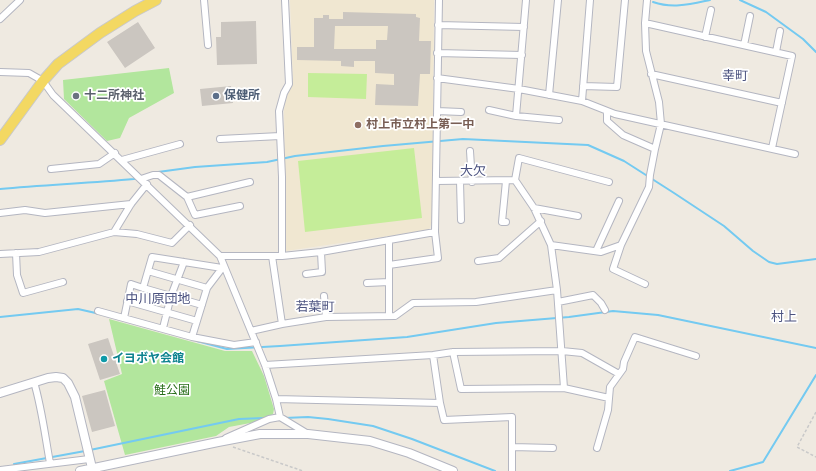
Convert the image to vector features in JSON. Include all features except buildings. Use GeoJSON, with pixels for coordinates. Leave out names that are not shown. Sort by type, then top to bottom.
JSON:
{"type":"FeatureCollection","features":[{"type":"Feature","properties":{"kind":"main road"},"geometry":{"type":"LineString","coordinates":[[0,140],[43,81],[58,64],[100,33],[135,10],[156,0]]}},
{"type":"Feature","properties":{"kind":"street"},"geometry":{"type":"LineString","coordinates":[[0,20],[20,0]]}},
{"type":"Feature","properties":{"kind":"street"},"geometry":{"type":"LineString","coordinates":[[204,0],[208,45]]}},
{"type":"Feature","properties":{"kind":"street"},"geometry":{"type":"LineString","coordinates":[[282,256],[282,177],[279,111],[284,93],[289,84],[285,0]]}},
{"type":"Feature","properties":{"kind":"street"},"geometry":{"type":"LineString","coordinates":[[389,265],[438,258],[436,232],[436,181],[438,0]]}},
{"type":"Feature","properties":{"kind":"street"},"geometry":{"type":"LineString","coordinates":[[516,116],[526,0]]}},
{"type":"Feature","properties":{"kind":"street"},"geometry":{"type":"LineString","coordinates":[[549,95],[558,0]]}},
{"type":"Feature","properties":{"kind":"street"},"geometry":{"type":"LineString","coordinates":[[582,101],[590,0]]}},
{"type":"Feature","properties":{"kind":"street"},"geometry":{"type":"LineString","coordinates":[[583,86],[617,87],[624,0]]}},
{"type":"Feature","properties":{"kind":"street"},"geometry":{"type":"LineString","coordinates":[[645,284],[613,269],[621,245],[649,187],[650,175],[661,124],[659,102],[646,51],[645,23],[647,0]]}},
{"type":"Feature","properties":{"kind":"street"},"geometry":{"type":"LineString","coordinates":[[705,37],[711,10]]}},
{"type":"Feature","properties":{"kind":"street"},"geometry":{"type":"LineString","coordinates":[[744,45],[750,16]]}},
{"type":"Feature","properties":{"kind":"street"},"geometry":{"type":"LineString","coordinates":[[645,23],[792,56],[772,148]]}},
{"type":"Feature","properties":{"kind":"street"},"geometry":{"type":"LineString","coordinates":[[438,25],[524,27]]}},
{"type":"Feature","properties":{"kind":"street"},"geometry":{"type":"LineString","coordinates":[[776,52],[780,31]]}},
{"type":"Feature","properties":{"kind":"street"},"geometry":{"type":"LineString","coordinates":[[438,53],[522,55]]}},
{"type":"Feature","properties":{"kind":"street"},"geometry":{"type":"LineString","coordinates":[[0,72],[29,73],[43,81],[53,95],[190,225],[220,256],[223,267],[265,365],[280,417]]}},
{"type":"Feature","properties":{"kind":"street"},"geometry":{"type":"LineString","coordinates":[[651,74],[782,103]]}},
{"type":"Feature","properties":{"kind":"street"},"geometry":{"type":"LineString","coordinates":[[437,78],[519,89],[582,101],[608,111],[795,154]]}},
{"type":"Feature","properties":{"kind":"street"},"geometry":{"type":"LineString","coordinates":[[489,110],[516,116],[559,120]]}},
{"type":"Feature","properties":{"kind":"street"},"geometry":{"type":"LineString","coordinates":[[608,111],[607,121],[623,135],[655,149]]}},
{"type":"Feature","properties":{"kind":"street"},"geometry":{"type":"LineString","coordinates":[[437,112],[461,112]]}},
{"type":"Feature","properties":{"kind":"street"},"geometry":{"type":"LineString","coordinates":[[220,139],[280,136]]}},
{"type":"Feature","properties":{"kind":"street"},"geometry":{"type":"LineString","coordinates":[[122,160],[180,144]]}},
{"type":"Feature","properties":{"kind":"street"},"geometry":{"type":"LineString","coordinates":[[470,151],[472,182]]}},
{"type":"Feature","properties":{"kind":"street"},"geometry":{"type":"LineString","coordinates":[[51,169],[99,164],[115,153]]}},
{"type":"Feature","properties":{"kind":"street"},"geometry":{"type":"LineString","coordinates":[[564,388],[557,290],[551,245],[534,208],[515,180],[519,158],[609,182]]}},
{"type":"Feature","properties":{"kind":"street"},"geometry":{"type":"LineString","coordinates":[[141,179],[153,174],[159,175],[187,197],[195,215],[240,206]]}},
{"type":"Feature","properties":{"kind":"street"},"geometry":{"type":"LineString","coordinates":[[436,181],[472,182],[515,180]]}},
{"type":"Feature","properties":{"kind":"street"},"geometry":{"type":"LineString","coordinates":[[460,181],[461,220]]}},
{"type":"Feature","properties":{"kind":"street"},"geometry":{"type":"LineString","coordinates":[[506,181],[502,222],[506,222]]}},
{"type":"Feature","properties":{"kind":"street"},"geometry":{"type":"LineString","coordinates":[[187,197],[250,182]]}},
{"type":"Feature","properties":{"kind":"street"},"geometry":{"type":"LineString","coordinates":[[114,232],[130,204],[147,184]]}},
{"type":"Feature","properties":{"kind":"street"},"geometry":{"type":"LineString","coordinates":[[596,251],[618,201]]}},
{"type":"Feature","properties":{"kind":"street"},"geometry":{"type":"LineString","coordinates":[[0,213],[25,210],[45,213],[130,204]]}},
{"type":"Feature","properties":{"kind":"street"},"geometry":{"type":"LineString","coordinates":[[534,208],[578,216]]}},
{"type":"Feature","properties":{"kind":"street"},"geometry":{"type":"LineString","coordinates":[[478,261],[499,258],[541,221]]}},
{"type":"Feature","properties":{"kind":"street"},"geometry":{"type":"LineString","coordinates":[[0,254],[39,252],[114,232],[137,234],[172,243],[190,225]]}},
{"type":"Feature","properties":{"kind":"street"},"geometry":{"type":"LineString","coordinates":[[220,256],[282,256],[321,252],[436,232]]}},
{"type":"Feature","properties":{"kind":"street"},"geometry":{"type":"LineString","coordinates":[[388,240],[389,315]]}},
{"type":"Feature","properties":{"kind":"street"},"geometry":{"type":"LineString","coordinates":[[551,245],[601,252],[621,245]]}},
{"type":"Feature","properties":{"kind":"street"},"geometry":{"type":"LineString","coordinates":[[306,274],[322,272],[321,252]]}},
{"type":"Feature","properties":{"kind":"street"},"geometry":{"type":"LineString","coordinates":[[16,254],[17,275],[23,293],[63,282]]}},
{"type":"Feature","properties":{"kind":"street"},"geometry":{"type":"LineString","coordinates":[[272,256],[282,324]]}},
{"type":"Feature","properties":{"kind":"street"},"geometry":{"type":"LineString","coordinates":[[143,288],[152,257],[223,267]]}},
{"type":"Feature","properties":{"kind":"street"},"geometry":{"type":"LineString","coordinates":[[162,328],[171,296],[184,262]]}},
{"type":"Feature","properties":{"kind":"street"},"geometry":{"type":"LineString","coordinates":[[192,337],[207,288],[223,267]]}},
{"type":"Feature","properties":{"kind":"street"},"geometry":{"type":"LineString","coordinates":[[148,271],[207,288]]}},
{"type":"Feature","properties":{"kind":"street"},"geometry":{"type":"LineString","coordinates":[[367,283],[389,282]]}},
{"type":"Feature","properties":{"kind":"street"},"geometry":{"type":"LineString","coordinates":[[124,318],[131,284],[202,305]]}},
{"type":"Feature","properties":{"kind":"street"},"geometry":{"type":"LineString","coordinates":[[251,331],[326,317],[395,316],[413,303],[476,302],[557,290]]}},
{"type":"Feature","properties":{"kind":"street"},"geometry":{"type":"LineString","coordinates":[[558,302],[593,295],[606,310]]}},
{"type":"Feature","properties":{"kind":"street"},"geometry":{"type":"LineString","coordinates":[[324,296],[326,317]]}},
{"type":"Feature","properties":{"kind":"street"},"geometry":{"type":"LineString","coordinates":[[128,301],[197,320]]}},
{"type":"Feature","properties":{"kind":"street"},"geometry":{"type":"LineString","coordinates":[[98,310],[192,337],[234,345],[256,342]]}},
{"type":"Feature","properties":{"kind":"street"},"geometry":{"type":"LineString","coordinates":[[597,448],[608,410],[610,387],[623,369],[624,362],[635,337],[696,356]]}},
{"type":"Feature","properties":{"kind":"street"},"geometry":{"type":"LineString","coordinates":[[265,365],[433,355],[453,352],[562,351],[582,353],[619,374]]}},
{"type":"Feature","properties":{"kind":"street"},"geometry":{"type":"LineString","coordinates":[[453,352],[461,389],[564,388],[609,398]]}},
{"type":"Feature","properties":{"kind":"street"},"geometry":{"type":"LineString","coordinates":[[433,355],[444,420],[512,417],[512,471]]}},
{"type":"Feature","properties":{"kind":"street"},"geometry":{"type":"LineString","coordinates":[[0,393],[34,382],[56,377],[62,378],[68,383],[75,397],[92,468]]}},
{"type":"Feature","properties":{"kind":"street"},"geometry":{"type":"LineString","coordinates":[[34,382],[40,403],[42,424],[50,463]]}},
{"type":"Feature","properties":{"kind":"street"},"geometry":{"type":"LineString","coordinates":[[276,399],[440,403]]}},
{"type":"Feature","properties":{"kind":"street"},"geometry":{"type":"LineString","coordinates":[[218,442],[269,419],[280,417],[308,434]]}},
{"type":"Feature","properties":{"kind":"street"},"geometry":{"type":"LineString","coordinates":[[80,471],[260,434],[308,434],[370,441],[409,453],[453,471]]}},
{"type":"Feature","properties":{"kind":"street"},"geometry":{"type":"LineString","coordinates":[[512,447],[553,448]]}},
{"type":"Feature","properties":{"kind":"street"},"geometry":{"type":"LineString","coordinates":[[0,470],[89,459]]}},
{"type":"Feature","properties":{"kind":"path"},"geometry":{"type":"LineString","coordinates":[[816,412],[797,447],[816,457]]}},
{"type":"Feature","properties":{"kind":"path"},"geometry":{"type":"LineString","coordinates":[[232,447],[303,471]]}},
{"type":"Feature","properties":{"kind":"shaded area","name":"村上市立村上第一中"},"geometry":{"type":"Polygon","coordinates":[[[290,0],[434,0],[432,222],[429,230],[286,251],[284,110],[287,92],[293,82],[290,0]]]}},
{"type":"Feature","properties":{"kind":"green space"},"geometry":{"type":"Polygon","coordinates":[[[169,68],[174,93],[129,118],[120,138],[107,141],[64,99],[63,80],[169,68]]]}},
{"type":"Feature","properties":{"kind":"green space"},"geometry":{"type":"Polygon","coordinates":[[[308,73],[367,74],[366,99],[308,97],[308,73]]]}},
{"type":"Feature","properties":{"kind":"green space"},"geometry":{"type":"Polygon","coordinates":[[[414,148],[422,218],[305,232],[298,161],[414,148]]]}},
{"type":"Feature","properties":{"kind":"green space","name":"鮭公園"},"geometry":{"type":"Polygon","coordinates":[[[109,319],[225,351],[252,351],[264,376],[274,409],[273,414],[261,421],[229,427],[216,436],[125,455],[104,381],[122,374],[109,319]]]}},
{"type":"Feature","properties":{"kind":"waterway"},"geometry":{"type":"LineString","coordinates":[[653,2],[675,5],[710,0]]}},
{"type":"Feature","properties":{"kind":"waterway"},"geometry":{"type":"LineString","coordinates":[[740,0],[766,12],[803,39],[816,52]]}},
{"type":"Feature","properties":{"kind":"waterway"},"geometry":{"type":"LineString","coordinates":[[158,172],[195,167],[267,162],[295,156],[463,139],[588,145],[624,161],[674,193],[724,226],[753,251],[769,262],[777,264],[816,259]]}},
{"type":"Feature","properties":{"kind":"waterway"},"geometry":{"type":"LineString","coordinates":[[0,189],[138,178]]}},
{"type":"Feature","properties":{"kind":"waterway"},"geometry":{"type":"LineString","coordinates":[[0,317],[78,309],[100,314]]}},
{"type":"Feature","properties":{"kind":"waterway"},"geometry":{"type":"LineString","coordinates":[[197,341],[227,349],[407,337],[496,323],[569,317],[613,311],[658,315],[816,348]]}},
{"type":"Feature","properties":{"kind":"waterway"},"geometry":{"type":"LineString","coordinates":[[730,471],[763,462],[816,375]]}},
{"type":"Feature","properties":{"kind":"waterway"},"geometry":{"type":"LineString","coordinates":[[284,418],[308,417],[373,426],[412,439],[495,471]]}},
{"type":"Feature","properties":{"kind":"waterway"},"geometry":{"type":"LineString","coordinates":[[90,450],[239,419],[264,418]]}},
{"type":"Feature","properties":{"kind":"waterway"},"geometry":{"type":"LineString","coordinates":[[14,464],[85,451]]}},
{"type":"Feature","properties":{"kind":"place","name":"十二所神社"},"geometry":{"type":"Point","coordinates":[76,96]}},
{"type":"Feature","properties":{"kind":"place","name":"保健所"},"geometry":{"type":"Point","coordinates":[216,96]}},
{"type":"Feature","properties":{"kind":"place","name":"村上市立村上第一中"},"geometry":{"type":"Point","coordinates":[358,125]}},
{"type":"Feature","properties":{"kind":"place","name":"イヨボヤ会館"},"geometry":{"type":"Point","coordinates":[104,359]}},
{"type":"Feature","properties":{"kind":"district","name":"幸町"},"geometry":{"type":"Point","coordinates":[735,76]}},
{"type":"Feature","properties":{"kind":"district","name":"大欠"},"geometry":{"type":"Point","coordinates":[473,171]}},
{"type":"Feature","properties":{"kind":"district","name":"中川原団地"},"geometry":{"type":"Point","coordinates":[158,299]}},
{"type":"Feature","properties":{"kind":"district","name":"若葉町"},"geometry":{"type":"Point","coordinates":[315,307]}},
{"type":"Feature","properties":{"kind":"district","name":"村上"},"geometry":{"type":"Point","coordinates":[784,317]}}]}
